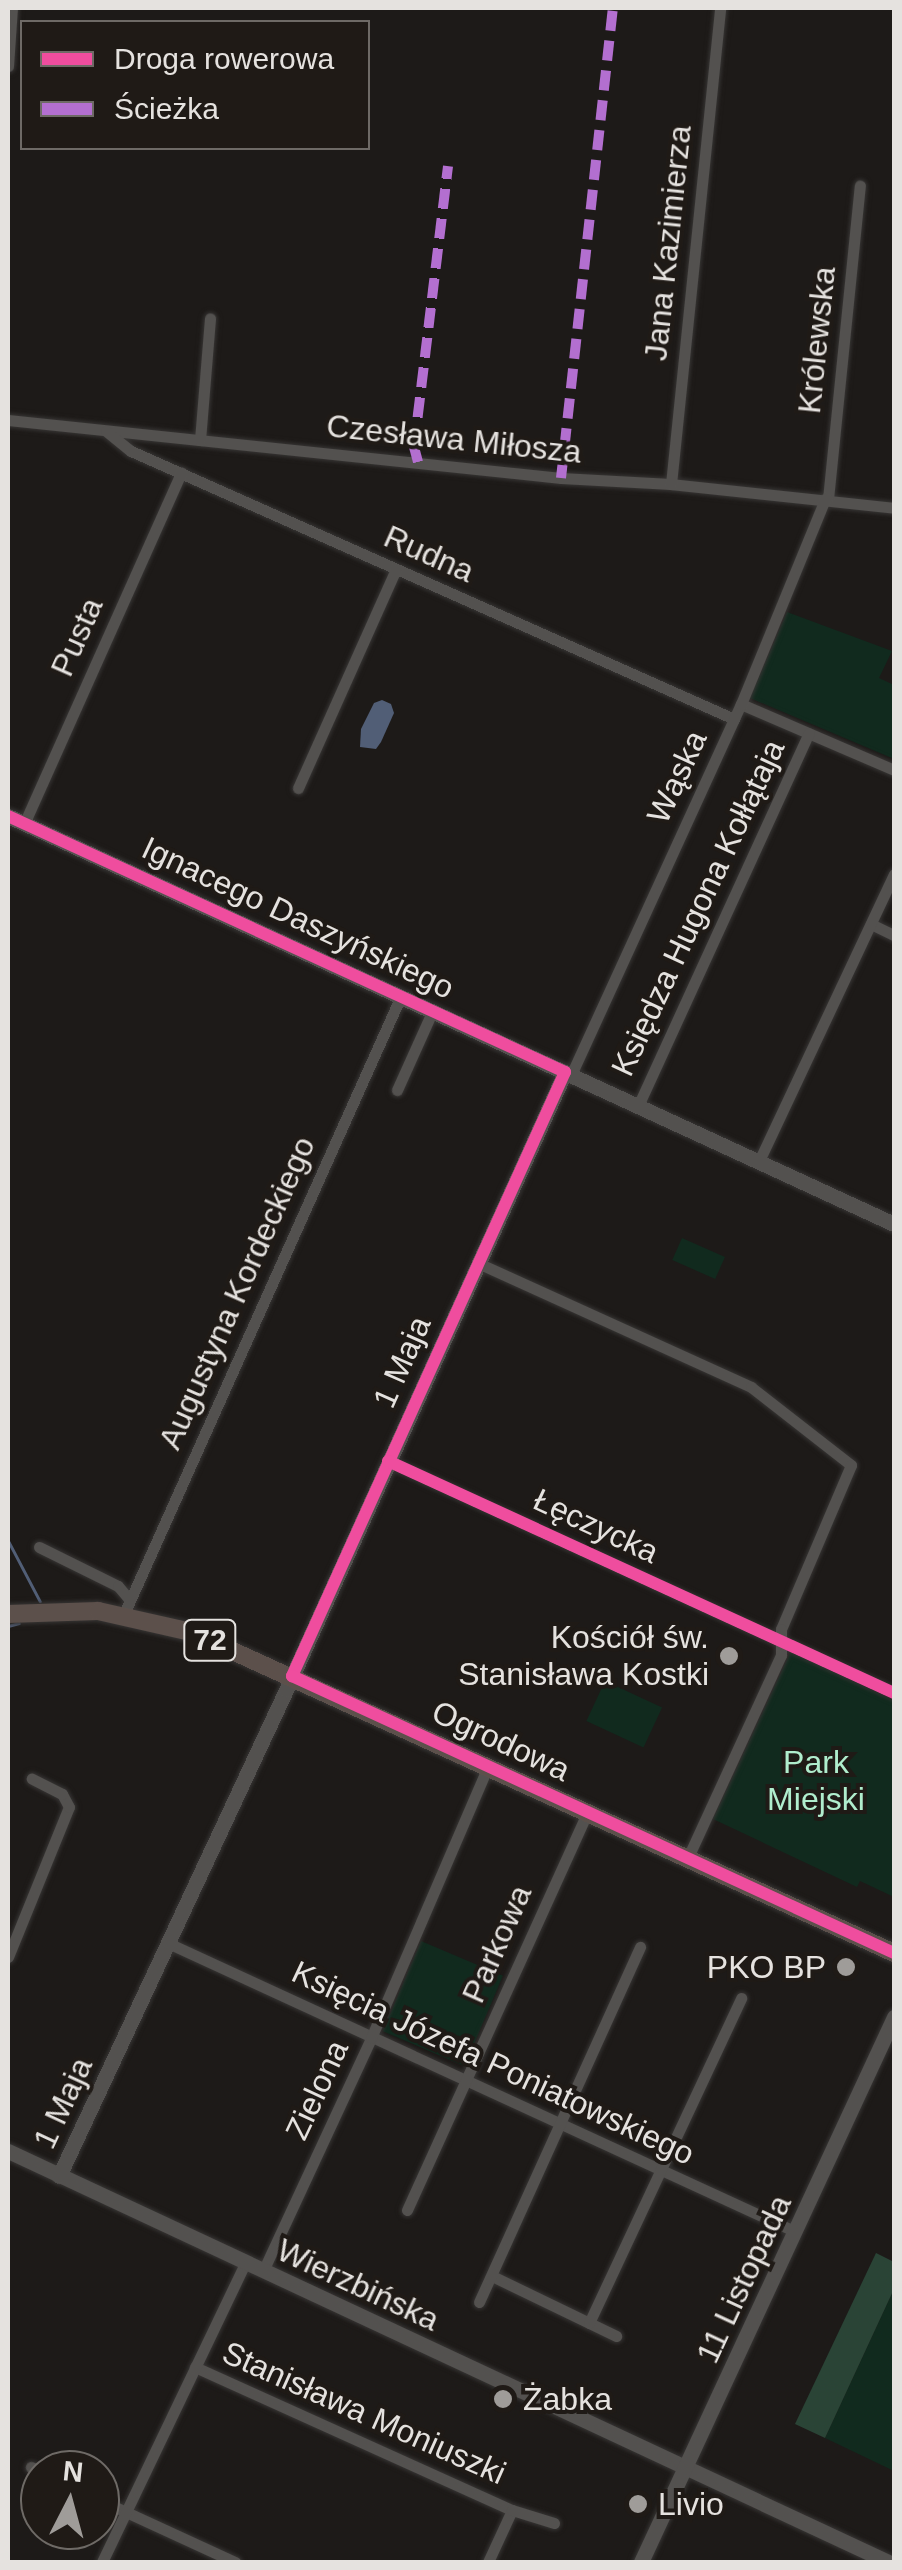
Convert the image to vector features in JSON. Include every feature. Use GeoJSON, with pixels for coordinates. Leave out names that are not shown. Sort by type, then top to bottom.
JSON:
{"type":"FeatureCollection","features":[{"type":"Feature","properties":{"kind":"main road","name":"72"},"geometry":{"type":"LineString","coordinates":[[8,1614],[126,1606]]}},
{"type":"Feature","properties":{"kind":"main road","name":"Ogrodowa"},"geometry":{"type":"LineString","coordinates":[[126,1606],[292,1676],[688,1857]]}},
{"type":"Feature","properties":{"kind":"main road","name":"72"},"geometry":{"type":"LineString","coordinates":[[688,1857],[894,1953]]}},
{"type":"Feature","properties":{"kind":"street"},"geometry":{"type":"LineString","coordinates":[[8,66],[12,8]]}},
{"type":"Feature","properties":{"kind":"street","name":"Jana Kazimierza"},"geometry":{"type":"LineString","coordinates":[[671,484],[720,8]]}},
{"type":"Feature","properties":{"kind":"street","name":"Królewska"},"geometry":{"type":"LineString","coordinates":[[826,499],[860,186]]}},
{"type":"Feature","properties":{"kind":"street"},"geometry":{"type":"LineString","coordinates":[[200,440],[210,318]]}},
{"type":"Feature","properties":{"kind":"street","name":"Czesława Miłosza"},"geometry":{"type":"LineString","coordinates":[[8,420],[561,478],[671,484],[894,508]]}},
{"type":"Feature","properties":{"kind":"street","name":"Rudna"},"geometry":{"type":"LineString","coordinates":[[106,432],[131,451],[734,719]]}},
{"type":"Feature","properties":{"kind":"street","name":"Pusta"},"geometry":{"type":"LineString","coordinates":[[24,824],[181,473]]}},
{"type":"Feature","properties":{"kind":"street","name":"Wąska"},"geometry":{"type":"LineString","coordinates":[[568,1074],[741,704],[826,499]]}},
{"type":"Feature","properties":{"kind":"street"},"geometry":{"type":"LineString","coordinates":[[298,788],[396,569]]}},
{"type":"Feature","properties":{"kind":"street"},"geometry":{"type":"LineString","coordinates":[[741,704],[894,770]]}},
{"type":"Feature","properties":{"kind":"street","name":"Księdza Hugona Kołłątaja"},"geometry":{"type":"LineString","coordinates":[[638,1106],[808,733]]}},
{"type":"Feature","properties":{"kind":"street","name":"Ignacego Daszyńskiego"},"geometry":{"type":"LineString","coordinates":[[8,816],[894,1224]]}},
{"type":"Feature","properties":{"kind":"street"},"geometry":{"type":"LineString","coordinates":[[759,1161],[894,874]]}},
{"type":"Feature","properties":{"kind":"street"},"geometry":{"type":"LineString","coordinates":[[870,924],[894,935]]}},
{"type":"Feature","properties":{"kind":"street","name":"Augustyna Kordeckiego"},"geometry":{"type":"LineString","coordinates":[[126,1606],[401,996]]}},
{"type":"Feature","properties":{"kind":"street"},"geometry":{"type":"LineString","coordinates":[[397,1090],[433,1010]]}},
{"type":"Feature","properties":{"kind":"street","name":"1 Maja"},"geometry":{"type":"LineString","coordinates":[[59,2176],[568,1074]]}},
{"type":"Feature","properties":{"kind":"street"},"geometry":{"type":"LineString","coordinates":[[478,1263],[751,1387],[851,1465],[780,1629],[781,1642],[772,1675],[688,1857]]}},
{"type":"Feature","properties":{"kind":"street","name":"Łęczycka"},"geometry":{"type":"LineString","coordinates":[[388,1461],[894,1694]]}},
{"type":"Feature","properties":{"kind":"street","name":"Ogrodowa"},"geometry":{"type":"LineString","coordinates":[[39,1547],[118,1586],[126,1606]]}},
{"type":"Feature","properties":{"kind":"street","name":"Zielona"},"geometry":{"type":"LineString","coordinates":[[262,2271],[371,2038],[488,1766]]}},
{"type":"Feature","properties":{"kind":"street"},"geometry":{"type":"LineString","coordinates":[[8,1956],[70,1807],[62,1794],[32,1779]]}},
{"type":"Feature","properties":{"kind":"street","name":"Parkowa"},"geometry":{"type":"LineString","coordinates":[[407,2210],[588,1811]]}},
{"type":"Feature","properties":{"kind":"street","name":"Księcia Józefa Poniatowskiego"},"geometry":{"type":"LineString","coordinates":[[168,1942],[796,2232]]}},
{"type":"Feature","properties":{"kind":"street"},"geometry":{"type":"LineString","coordinates":[[480,2302],[640,1946]]}},
{"type":"Feature","properties":{"kind":"street"},"geometry":{"type":"LineString","coordinates":[[590,2323],[657,2170],[740,1998]]}},
{"type":"Feature","properties":{"kind":"street","name":"11 Listopada"},"geometry":{"type":"LineString","coordinates":[[641,2562],[894,2018]]}},
{"type":"Feature","properties":{"kind":"street","name":"Wierzbińska"},"geometry":{"type":"LineString","coordinates":[[8,2152],[685,2469],[861,2557],[888,2562]]}},
{"type":"Feature","properties":{"kind":"street"},"geometry":{"type":"LineString","coordinates":[[102,2562],[245,2263]]}},
{"type":"Feature","properties":{"kind":"street"},"geometry":{"type":"LineString","coordinates":[[492,2276],[616,2336]]}},
{"type":"Feature","properties":{"kind":"street","name":"Stanisława Moniuszki"},"geometry":{"type":"LineString","coordinates":[[194,2367],[512,2510],[554,2523]]}},
{"type":"Feature","properties":{"kind":"street"},"geometry":{"type":"LineString","coordinates":[[120,2509],[235,2562]]}},
{"type":"Feature","properties":{"kind":"street","name":"Stanisława Moniuszki"},"geometry":{"type":"LineString","coordinates":[[488,2562],[512,2510]]}},
{"type":"Feature","properties":{"kind":"green space"},"geometry":{"type":"Polygon","coordinates":[[[787,612],[892,651],[879,678],[894,685],[894,759],[750,698],[787,612]]]}},
{"type":"Feature","properties":{"kind":"green space"},"geometry":{"type":"Polygon","coordinates":[[[682,1238],[725,1257],[715,1279],[672,1260],[682,1238]]]}},
{"type":"Feature","properties":{"kind":"green space","name":"Park Miejski"},"geometry":{"type":"Polygon","coordinates":[[[791,1651],[894,1701],[894,1897],[860,1881],[857,1887],[713,1819],[791,1651]]]}},
{"type":"Feature","properties":{"kind":"green space"},"geometry":{"type":"Polygon","coordinates":[[[605,1681],[662,1708],[644,1748],[586,1721],[605,1681]]]}},
{"type":"Feature","properties":{"kind":"green space"},"geometry":{"type":"Polygon","coordinates":[[[421,1941],[503,1976],[465,2066],[383,2031],[421,1941]]]}},
{"type":"Feature","properties":{"kind":"green space"},"geometry":{"type":"Polygon","coordinates":[[[876,2253],[894,2262],[894,2289],[825,2438],[795,2424],[876,2253]]]}},
{"type":"Feature","properties":{"kind":"green space"},"geometry":{"type":"Polygon","coordinates":[[[894,2289],[894,2471],[825,2438],[894,2289]]]}},
{"type":"Feature","properties":{"kind":"water"},"geometry":{"type":"Polygon","coordinates":[[[382,700],[391,704],[394,713],[381,742],[376,749],[360,747],[361,729],[374,703],[382,700]]]}},
{"type":"Feature","properties":{"kind":"waterway"},"geometry":{"type":"LineString","coordinates":[[8,1540],[40,1601]]}},
{"type":"Feature","properties":{"kind":"waterway"},"geometry":{"type":"LineString","coordinates":[[8,1626],[19,1623]]}},
{"type":"Feature","properties":{"kind":"marked path"},"geometry":{"type":"LineString","coordinates":[[561,478],[613,8]]}},
{"type":"Feature","properties":{"kind":"marked path"},"geometry":{"type":"LineString","coordinates":[[418,462],[414,447],[448,166]]}},
{"type":"Feature","properties":{"kind":"cycle path"},"geometry":{"type":"LineString","coordinates":[[8,816],[565,1072],[292,1676],[894,1953]]}},
{"type":"Feature","properties":{"kind":"cycle path"},"geometry":{"type":"LineString","coordinates":[[388,1461],[894,1693]]}},
{"type":"Feature","properties":{"kind":"place","name":"Kościół św. Stanisława Kostki"},"geometry":{"type":"Point","coordinates":[729,1656]}},
{"type":"Feature","properties":{"kind":"place","name":"PKO BP"},"geometry":{"type":"Point","coordinates":[846,1967]}},
{"type":"Feature","properties":{"kind":"place","name":"Żabka"},"geometry":{"type":"Point","coordinates":[503,2399]}},
{"type":"Feature","properties":{"kind":"place","name":"Livio"},"geometry":{"type":"Point","coordinates":[638,2504]}}]}
